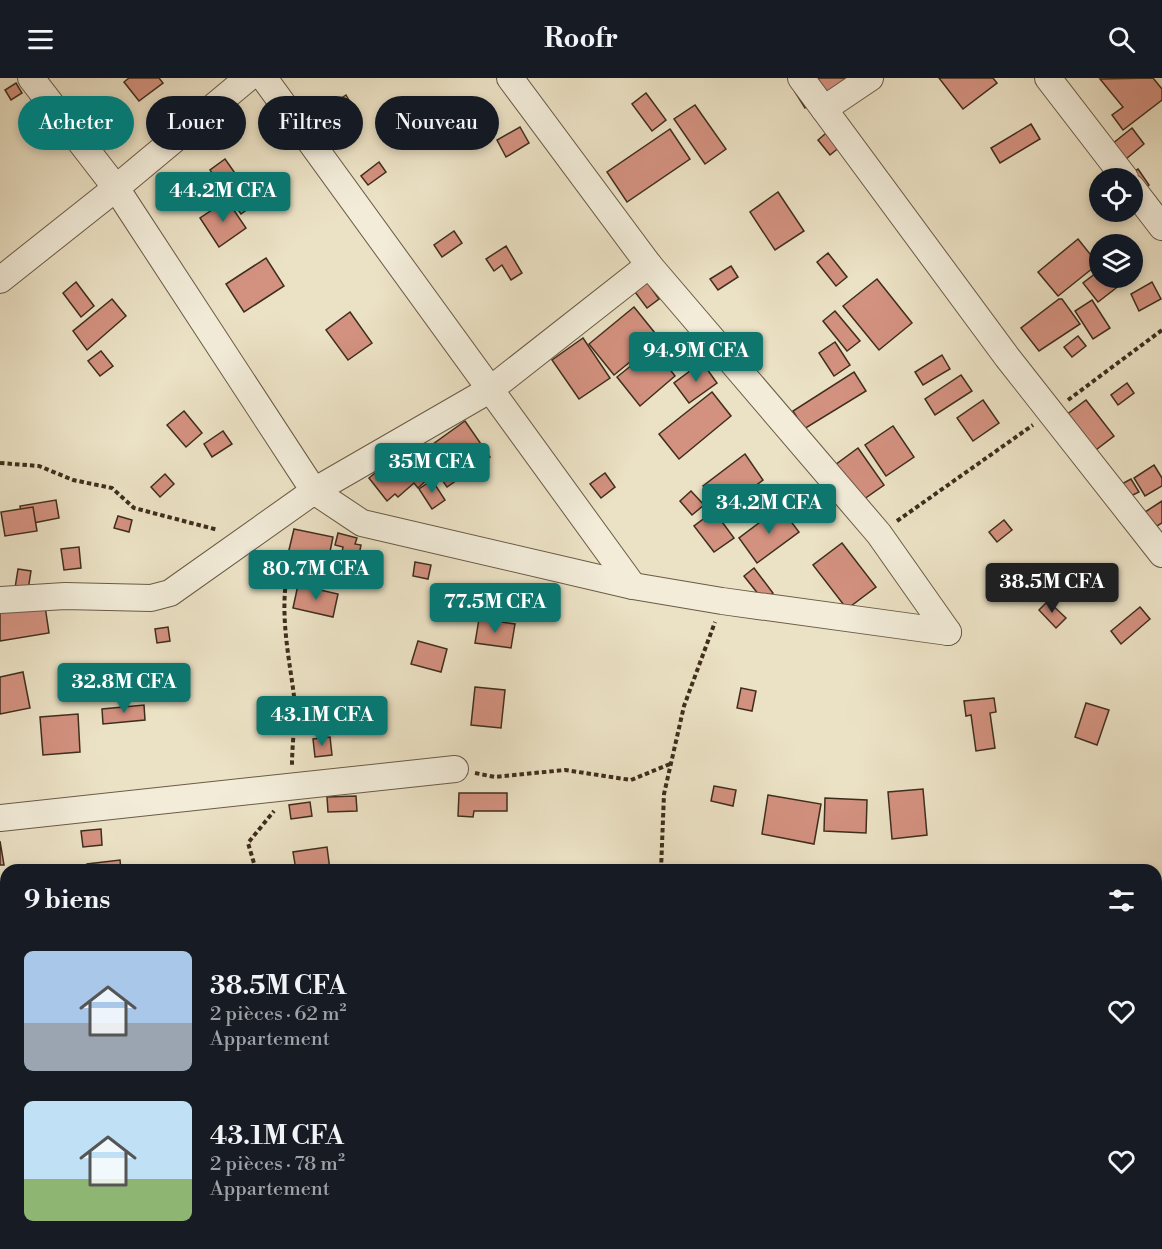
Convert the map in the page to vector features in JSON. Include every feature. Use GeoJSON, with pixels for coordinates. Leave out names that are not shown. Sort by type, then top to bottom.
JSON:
{"type":"FeatureCollection","features":[{"type":"Feature","properties":{"kind":"street"},"geometry":{"type":"LineString","coordinates":[[31,78],[116,188],[314,491],[362,523],[633,586],[722,601],[948,632],[879,534],[649,265],[510,78]]}},
{"type":"Feature","properties":{"kind":"street"},"geometry":{"type":"LineString","coordinates":[[0,280],[116,188],[248,78]]}},
{"type":"Feature","properties":{"kind":"street"},"geometry":{"type":"LineString","coordinates":[[264,78],[633,586]]}},
{"type":"Feature","properties":{"kind":"street"},"geometry":{"type":"LineString","coordinates":[[801,78],[1051,412],[1162,554]]}},
{"type":"Feature","properties":{"kind":"street"},"geometry":{"type":"LineString","coordinates":[[824,109],[870,78]]}},
{"type":"Feature","properties":{"kind":"street"},"geometry":{"type":"LineString","coordinates":[[1048,78],[1117,168]]}},
{"type":"Feature","properties":{"kind":"street"},"geometry":{"type":"LineString","coordinates":[[1143,202],[1162,227]]}},
{"type":"Feature","properties":{"kind":"street"},"geometry":{"type":"LineString","coordinates":[[0,600],[65,596],[151,598],[170,593],[314,491],[491,389],[649,265]]}},
{"type":"Feature","properties":{"kind":"street"},"geometry":{"type":"LineString","coordinates":[[0,818],[292,789],[455,769]]}},
{"type":"Feature","properties":{"kind":"path"},"geometry":{"type":"LineString","coordinates":[[879,534],[1162,330]]}},
{"type":"Feature","properties":{"kind":"path"},"geometry":{"type":"LineString","coordinates":[[0,463],[39,466],[73,480],[112,488],[134,508],[184,523],[248,536]]}},
{"type":"Feature","properties":{"kind":"path"},"geometry":{"type":"LineString","coordinates":[[254,864],[249,843],[292,789],[294,698],[286,651],[283,602],[286,581]]}},
{"type":"Feature","properties":{"kind":"path"},"geometry":{"type":"LineString","coordinates":[[661,864],[664,794],[684,706],[722,601]]}},
{"type":"Feature","properties":{"kind":"path"},"geometry":{"type":"LineString","coordinates":[[455,769],[495,777],[565,770],[631,780],[671,764]]}},
{"type":"Feature","properties":{"kind":"building"},"geometry":{"type":"Polygon","coordinates":[[[129,78],[159,78],[163,83],[139,101],[124,82],[129,78]]]}},
{"type":"Feature","properties":{"kind":"building"},"geometry":{"type":"Polygon","coordinates":[[[816,78],[850,78],[805,108],[795,92],[816,78]]]}},
{"type":"Feature","properties":{"kind":"building"},"geometry":{"type":"Polygon","coordinates":[[[939,78],[993,78],[997,83],[963,109],[939,78]]]}},
{"type":"Feature","properties":{"kind":"building"},"geometry":{"type":"Polygon","coordinates":[[[1153,78],[1162,89],[1162,100],[1123,130],[1112,115],[1123,107],[1100,79],[1153,78]]]}},
{"type":"Feature","properties":{"kind":"building"},"geometry":{"type":"Polygon","coordinates":[[[16,83],[22,93],[11,100],[5,90],[16,83]]]}},
{"type":"Feature","properties":{"kind":"building"},"geometry":{"type":"Polygon","coordinates":[[[646,93],[666,120],[652,131],[632,104],[646,93]]]}},
{"type":"Feature","properties":{"kind":"building"},"geometry":{"type":"Polygon","coordinates":[[[695,105],[726,149],[705,164],[674,119],[695,105]]]}},
{"type":"Feature","properties":{"kind":"building"},"geometry":{"type":"Polygon","coordinates":[[[839,122],[852,137],[830,155],[818,140],[839,122]]]}},
{"type":"Feature","properties":{"kind":"building"},"geometry":{"type":"Polygon","coordinates":[[[1031,124],[1040,139],[1000,163],[991,148],[1031,124]]]}},
{"type":"Feature","properties":{"kind":"building"},"geometry":{"type":"Polygon","coordinates":[[[520,127],[529,143],[506,157],[499,139],[520,127]]]}},
{"type":"Feature","properties":{"kind":"building"},"geometry":{"type":"Polygon","coordinates":[[[1132,128],[1144,144],[1120,164],[1107,148],[1132,128]]]}},
{"type":"Feature","properties":{"kind":"building"},"geometry":{"type":"Polygon","coordinates":[[[670,129],[690,159],[627,202],[607,172],[670,129]]]}},
{"type":"Feature","properties":{"kind":"building"},"geometry":{"type":"Polygon","coordinates":[[[225,159],[256,203],[241,214],[210,170],[225,159]]]}},
{"type":"Feature","properties":{"kind":"building"},"geometry":{"type":"Polygon","coordinates":[[[379,162],[386,172],[368,185],[361,176],[379,162]]]}},
{"type":"Feature","properties":{"kind":"building"},"geometry":{"type":"Polygon","coordinates":[[[1143,176],[1149,185],[1143,189],[1143,176]]]}},
{"type":"Feature","properties":{"kind":"building"},"geometry":{"type":"Polygon","coordinates":[[[778,192],[804,231],[775,250],[750,212],[778,192]]]}},
{"type":"Feature","properties":{"kind":"building"},"geometry":{"type":"Polygon","coordinates":[[[227,200],[246,228],[219,247],[200,218],[227,200]]]}},
{"type":"Feature","properties":{"kind":"building"},"geometry":{"type":"Polygon","coordinates":[[[454,231],[462,243],[442,257],[434,245],[454,231]]]}},
{"type":"Feature","properties":{"kind":"building"},"geometry":{"type":"Polygon","coordinates":[[[1078,239],[1089,253],[1089,271],[1058,296],[1038,272],[1078,239]]]}},
{"type":"Feature","properties":{"kind":"building"},"geometry":{"type":"Polygon","coordinates":[[[506,246],[522,273],[511,280],[502,265],[494,271],[486,259],[506,246]]]}},
{"type":"Feature","properties":{"kind":"building"},"geometry":{"type":"Polygon","coordinates":[[[828,253],[847,277],[836,286],[817,262],[828,253]]]}},
{"type":"Feature","properties":{"kind":"building"},"geometry":{"type":"Polygon","coordinates":[[[266,258],[284,286],[244,312],[226,284],[266,258]]]}},
{"type":"Feature","properties":{"kind":"building"},"geometry":{"type":"Polygon","coordinates":[[[731,266],[738,277],[718,290],[710,279],[731,266]]]}},
{"type":"Feature","properties":{"kind":"building"},"geometry":{"type":"Polygon","coordinates":[[[639,271],[659,299],[647,308],[626,280],[639,271]]]}},
{"type":"Feature","properties":{"kind":"building"},"geometry":{"type":"Polygon","coordinates":[[[1089,278],[1089,288],[1116,288],[1098,302],[1083,283],[1089,278]]]}},
{"type":"Feature","properties":{"kind":"building"},"geometry":{"type":"Polygon","coordinates":[[[877,279],[912,323],[879,350],[843,306],[877,279]]]}},
{"type":"Feature","properties":{"kind":"building"},"geometry":{"type":"Polygon","coordinates":[[[76,282],[94,306],[81,317],[63,293],[76,282]]]}},
{"type":"Feature","properties":{"kind":"building"},"geometry":{"type":"Polygon","coordinates":[[[1152,282],[1161,299],[1139,311],[1131,294],[1152,282]]]}},
{"type":"Feature","properties":{"kind":"building"},"geometry":{"type":"Polygon","coordinates":[[[112,299],[126,316],[87,350],[73,331],[112,299]]]}},
{"type":"Feature","properties":{"kind":"building"},"geometry":{"type":"Polygon","coordinates":[[[1062,299],[1080,324],[1039,351],[1021,328],[1062,299]]]}},
{"type":"Feature","properties":{"kind":"building"},"geometry":{"type":"Polygon","coordinates":[[[1092,300],[1110,328],[1093,339],[1075,311],[1092,300]]]}},
{"type":"Feature","properties":{"kind":"building"},"geometry":{"type":"Polygon","coordinates":[[[634,307],[659,338],[614,375],[589,344],[634,307]]]}},
{"type":"Feature","properties":{"kind":"building"},"geometry":{"type":"Polygon","coordinates":[[[835,311],[860,341],[847,351],[823,321],[835,311]]]}},
{"type":"Feature","properties":{"kind":"building"},"geometry":{"type":"Polygon","coordinates":[[[350,312],[372,343],[348,360],[326,330],[350,312]]]}},
{"type":"Feature","properties":{"kind":"building"},"geometry":{"type":"Polygon","coordinates":[[[1078,336],[1086,346],[1072,357],[1064,347],[1078,336]]]}},
{"type":"Feature","properties":{"kind":"building"},"geometry":{"type":"Polygon","coordinates":[[[583,338],[610,378],[579,399],[552,360],[583,338]]]}},
{"type":"Feature","properties":{"kind":"building"},"geometry":{"type":"Polygon","coordinates":[[[835,342],[850,365],[834,376],[819,353],[835,342]]]}},
{"type":"Feature","properties":{"kind":"building"},"geometry":{"type":"Polygon","coordinates":[[[653,348],[675,376],[640,406],[617,377],[653,348]]]}},
{"type":"Feature","properties":{"kind":"building"},"geometry":{"type":"Polygon","coordinates":[[[101,351],[113,366],[100,376],[88,361],[101,351]]]}},
{"type":"Feature","properties":{"kind":"building"},"geometry":{"type":"Polygon","coordinates":[[[942,355],[950,369],[923,385],[915,372],[942,355]]]}},
{"type":"Feature","properties":{"kind":"building"},"geometry":{"type":"Polygon","coordinates":[[[702,362],[717,383],[689,403],[674,383],[702,362]]]}},
{"type":"Feature","properties":{"kind":"building"},"geometry":{"type":"Polygon","coordinates":[[[854,372],[866,391],[804,429],[793,411],[854,372]]]}},
{"type":"Feature","properties":{"kind":"building"},"geometry":{"type":"Polygon","coordinates":[[[961,375],[972,391],[935,415],[925,399],[961,375]]]}},
{"type":"Feature","properties":{"kind":"building"},"geometry":{"type":"Polygon","coordinates":[[[1127,383],[1134,393],[1118,405],[1111,395],[1127,383]]]}},
{"type":"Feature","properties":{"kind":"building"},"geometry":{"type":"Polygon","coordinates":[[[712,392],[731,416],[679,459],[659,434],[712,392]]]}},
{"type":"Feature","properties":{"kind":"building"},"geometry":{"type":"Polygon","coordinates":[[[983,400],[999,423],[973,441],[957,418],[983,400]]]}},
{"type":"Feature","properties":{"kind":"building"},"geometry":{"type":"Polygon","coordinates":[[[1086,400],[1114,436],[1088,456],[1061,419],[1086,400]]]}},
{"type":"Feature","properties":{"kind":"building"},"geometry":{"type":"Polygon","coordinates":[[[184,411],[202,433],[186,447],[167,425],[184,411]]]}},
{"type":"Feature","properties":{"kind":"building"},"geometry":{"type":"Polygon","coordinates":[[[465,421],[490,457],[447,487],[422,452],[465,421]]]}},
{"type":"Feature","properties":{"kind":"building"},"geometry":{"type":"Polygon","coordinates":[[[893,426],[914,457],[886,476],[865,445],[893,426]]]}},
{"type":"Feature","properties":{"kind":"building"},"geometry":{"type":"Polygon","coordinates":[[[223,431],[232,444],[212,457],[204,444],[223,431]]]}},
{"type":"Feature","properties":{"kind":"building"},"geometry":{"type":"Polygon","coordinates":[[[407,447],[431,476],[418,488],[414,483],[398,497],[395,494],[387,501],[369,478],[407,447]]]}},
{"type":"Feature","properties":{"kind":"building"},"geometry":{"type":"Polygon","coordinates":[[[858,448],[884,485],[857,504],[831,468],[858,448]]]}},
{"type":"Feature","properties":{"kind":"building"},"geometry":{"type":"Polygon","coordinates":[[[745,454],[763,480],[722,511],[703,486],[745,454]]]}},
{"type":"Feature","properties":{"kind":"building"},"geometry":{"type":"Polygon","coordinates":[[[1154,465],[1162,478],[1162,486],[1145,496],[1134,478],[1154,465]]]}},
{"type":"Feature","properties":{"kind":"building"},"geometry":{"type":"Polygon","coordinates":[[[605,473],[615,487],[601,498],[590,484],[605,473]]]}},
{"type":"Feature","properties":{"kind":"building"},"geometry":{"type":"Polygon","coordinates":[[[165,474],[174,484],[160,497],[151,487],[165,474]]]}},
{"type":"Feature","properties":{"kind":"building"},"geometry":{"type":"Polygon","coordinates":[[[1131,479],[1139,492],[1123,500],[1116,487],[1131,479]]]}},
{"type":"Feature","properties":{"kind":"building"},"geometry":{"type":"Polygon","coordinates":[[[432,480],[445,500],[432,509],[419,489],[432,480]]]}},
{"type":"Feature","properties":{"kind":"building"},"geometry":{"type":"Polygon","coordinates":[[[691,491],[704,505],[692,515],[680,501],[691,491]]]}},
{"type":"Feature","properties":{"kind":"building"},"geometry":{"type":"Polygon","coordinates":[[[56,500],[59,518],[23,525],[20,506],[56,500]]]}},
{"type":"Feature","properties":{"kind":"building"},"geometry":{"type":"Polygon","coordinates":[[[1162,501],[1162,523],[1152,529],[1142,514],[1162,501]]]}},
{"type":"Feature","properties":{"kind":"building"},"geometry":{"type":"Polygon","coordinates":[[[33,507],[37,531],[5,536],[1,512],[33,507]]]}},
{"type":"Feature","properties":{"kind":"building"},"geometry":{"type":"Polygon","coordinates":[[[780,507],[799,532],[757,563],[739,538],[780,507]]]}},
{"type":"Feature","properties":{"kind":"building"},"geometry":{"type":"Polygon","coordinates":[[[714,511],[734,538],[714,552],[694,526],[714,511]]]}},
{"type":"Feature","properties":{"kind":"building"},"geometry":{"type":"Polygon","coordinates":[[[118,516],[132,520],[129,532],[114,528],[118,516]]]}},
{"type":"Feature","properties":{"kind":"building"},"geometry":{"type":"Polygon","coordinates":[[[1004,520],[1012,530],[997,542],[989,532],[1004,520]]]}},
{"type":"Feature","properties":{"kind":"building"},"geometry":{"type":"Polygon","coordinates":[[[294,529],[333,537],[326,571],[311,568],[313,559],[288,554],[294,529]]]}},
{"type":"Feature","properties":{"kind":"building"},"geometry":{"type":"Polygon","coordinates":[[[338,533],[357,538],[355,544],[361,545],[358,560],[341,557],[343,547],[335,545],[338,533]]]}},
{"type":"Feature","properties":{"kind":"building"},"geometry":{"type":"Polygon","coordinates":[[[842,543],[876,587],[847,609],[813,565],[842,543]]]}},
{"type":"Feature","properties":{"kind":"building"},"geometry":{"type":"Polygon","coordinates":[[[79,547],[81,568],[64,570],[61,549],[79,547]]]}},
{"type":"Feature","properties":{"kind":"building"},"geometry":{"type":"Polygon","coordinates":[[[415,562],[431,565],[428,579],[413,576],[415,562]]]}},
{"type":"Feature","properties":{"kind":"building"},"geometry":{"type":"Polygon","coordinates":[[[361,563],[372,565],[370,575],[359,572],[361,563]]]}},
{"type":"Feature","properties":{"kind":"building"},"geometry":{"type":"Polygon","coordinates":[[[754,568],[773,593],[763,600],[744,576],[754,568]]]}},
{"type":"Feature","properties":{"kind":"building"},"geometry":{"type":"Polygon","coordinates":[[[18,569],[31,571],[28,590],[15,588],[18,569]]]}},
{"type":"Feature","properties":{"kind":"building"},"geometry":{"type":"Polygon","coordinates":[[[1033,571],[1046,596],[1036,601],[1023,577],[1033,571]]]}},
{"type":"Feature","properties":{"kind":"building"},"geometry":{"type":"Polygon","coordinates":[[[298,585],[338,594],[333,617],[293,608],[298,585]]]}},
{"type":"Feature","properties":{"kind":"building"},"geometry":{"type":"Polygon","coordinates":[[[1048,601],[1066,618],[1056,628],[1039,610],[1048,601]]]}},
{"type":"Feature","properties":{"kind":"building"},"geometry":{"type":"Polygon","coordinates":[[[45,606],[49,633],[0,641],[0,613],[45,606]]]}},
{"type":"Feature","properties":{"kind":"building"},"geometry":{"type":"Polygon","coordinates":[[[1140,607],[1150,619],[1121,644],[1111,631],[1140,607]]]}},
{"type":"Feature","properties":{"kind":"building"},"geometry":{"type":"Polygon","coordinates":[[[479,619],[515,624],[511,648],[475,643],[479,619]]]}},
{"type":"Feature","properties":{"kind":"building"},"geometry":{"type":"Polygon","coordinates":[[[168,627],[170,641],[157,643],[155,629],[168,627]]]}},
{"type":"Feature","properties":{"kind":"building"},"geometry":{"type":"Polygon","coordinates":[[[418,641],[447,649],[441,672],[411,664],[418,641]]]}},
{"type":"Feature","properties":{"kind":"building"},"geometry":{"type":"Polygon","coordinates":[[[23,672],[30,708],[0,714],[0,677],[23,672]]]}},
{"type":"Feature","properties":{"kind":"building"},"geometry":{"type":"Polygon","coordinates":[[[155,680],[159,695],[139,700],[136,685],[155,680]]]}},
{"type":"Feature","properties":{"kind":"building"},"geometry":{"type":"Polygon","coordinates":[[[475,687],[505,690],[501,728],[471,725],[475,687]]]}},
{"type":"Feature","properties":{"kind":"building"},"geometry":{"type":"Polygon","coordinates":[[[741,688],[756,691],[752,711],[737,708],[741,688]]]}},
{"type":"Feature","properties":{"kind":"building"},"geometry":{"type":"Polygon","coordinates":[[[994,698],[996,712],[990,713],[995,748],[976,751],[971,715],[966,716],[964,701],[994,698]]]}},
{"type":"Feature","properties":{"kind":"building"},"geometry":{"type":"Polygon","coordinates":[[[1086,703],[1109,710],[1097,745],[1075,737],[1086,703]]]}},
{"type":"Feature","properties":{"kind":"building"},"geometry":{"type":"Polygon","coordinates":[[[144,705],[145,720],[103,724],[102,709],[144,705]]]}},
{"type":"Feature","properties":{"kind":"building"},"geometry":{"type":"Polygon","coordinates":[[[78,714],[80,752],[43,755],[40,717],[78,714]]]}},
{"type":"Feature","properties":{"kind":"building"},"geometry":{"type":"Polygon","coordinates":[[[330,737],[332,755],[315,757],[313,739],[330,737]]]}},
{"type":"Feature","properties":{"kind":"building"},"geometry":{"type":"Polygon","coordinates":[[[714,786],[736,790],[733,806],[711,801],[714,786]]]}},
{"type":"Feature","properties":{"kind":"building"},"geometry":{"type":"Polygon","coordinates":[[[923,789],[927,835],[892,839],[888,792],[923,789]]]}},
{"type":"Feature","properties":{"kind":"building"},"geometry":{"type":"Polygon","coordinates":[[[459,793],[507,793],[507,811],[474,811],[473,817],[458,816],[459,793]]]}},
{"type":"Feature","properties":{"kind":"building"},"geometry":{"type":"Polygon","coordinates":[[[768,795],[821,804],[814,844],[762,834],[768,795]]]}},
{"type":"Feature","properties":{"kind":"building"},"geometry":{"type":"Polygon","coordinates":[[[356,796],[357,811],[328,812],[327,797],[356,796]]]}},
{"type":"Feature","properties":{"kind":"building"},"geometry":{"type":"Polygon","coordinates":[[[825,798],[867,800],[866,833],[824,831],[825,798]]]}},
{"type":"Feature","properties":{"kind":"building"},"geometry":{"type":"Polygon","coordinates":[[[310,802],[312,816],[291,819],[289,805],[310,802]]]}},
{"type":"Feature","properties":{"kind":"building"},"geometry":{"type":"Polygon","coordinates":[[[101,829],[102,845],[83,847],[81,831],[101,829]]]}},
{"type":"Feature","properties":{"kind":"building"},"geometry":{"type":"Polygon","coordinates":[[[0,841],[4,864],[0,864],[0,841]]]}},
{"type":"Feature","properties":{"kind":"building"},"geometry":{"type":"Polygon","coordinates":[[[327,847],[329,864],[295,864],[293,852],[327,847]]]}},
{"type":"Feature","properties":{"kind":"building"},"geometry":{"type":"Polygon","coordinates":[[[120,860],[120,864],[87,864],[120,860]]]}}]}
